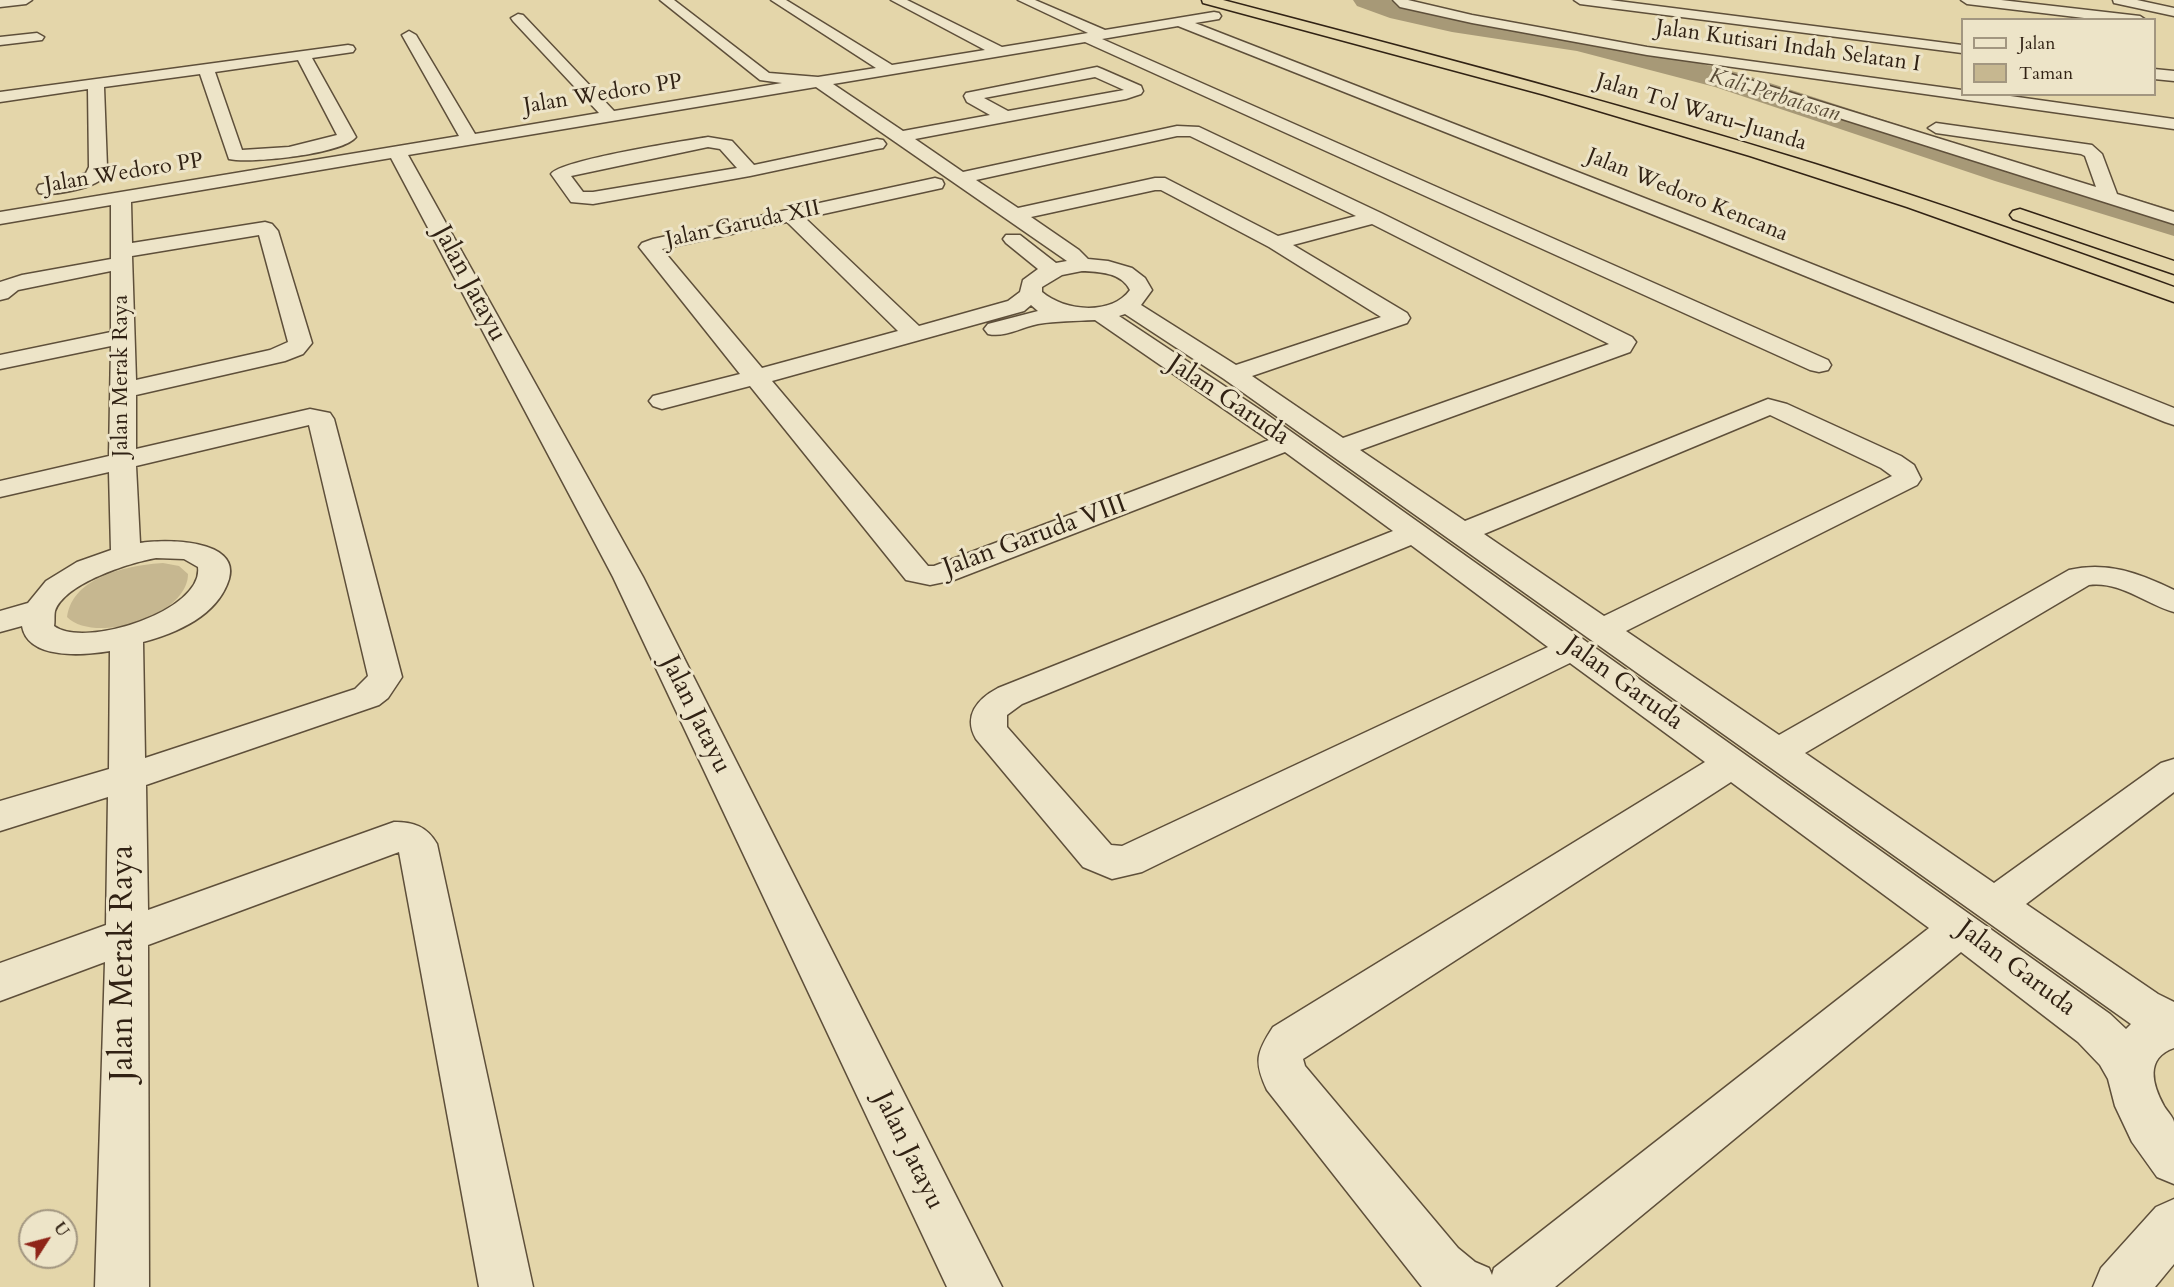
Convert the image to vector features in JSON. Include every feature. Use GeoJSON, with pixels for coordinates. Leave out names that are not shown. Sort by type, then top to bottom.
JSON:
{"type":"FeatureCollection","features":[{"type":"Feature","properties":{"kind":"highway"},"geometry":{"type":"LineString","coordinates":[[1262,0],[1422,39]]}},
{"type":"Feature","properties":{"kind":"highway","name":"Jalan Tol Waru–Juanda"},"geometry":{"type":"LineString","coordinates":[[1211,8],[1450,62],[1756,152],[1987,226],[2174,294]]}},
{"type":"Feature","properties":{"kind":"highway"},"geometry":{"type":"LineString","coordinates":[[1756,152],[1764,159],[1784,167],[2174,314]]}},
{"type":"Feature","properties":{"kind":"highway"},"geometry":{"type":"LineString","coordinates":[[2007,211],[2174,263]]}},
{"type":"Feature","properties":{"kind":"highway"},"geometry":{"type":"LineString","coordinates":[[2029,218],[2174,268]]}},
{"type":"Feature","properties":{"kind":"street"},"geometry":{"type":"LineString","coordinates":[[0,3],[26,0]]}},
{"type":"Feature","properties":{"kind":"street"},"geometry":{"type":"LineString","coordinates":[[666,0],[761,84],[823,84],[999,54]]}},
{"type":"Feature","properties":{"kind":"street"},"geometry":{"type":"LineString","coordinates":[[777,0],[890,70]]}},
{"type":"Feature","properties":{"kind":"street"},"geometry":{"type":"LineString","coordinates":[[897,0],[999,54]]}},
{"type":"Feature","properties":{"kind":"street"},"geometry":{"type":"LineString","coordinates":[[1024,0],[1094,36],[1819,365]]}},
{"type":"Feature","properties":{"kind":"street","name":"Jalan Kutisari Indah Selatan I"},"geometry":{"type":"LineString","coordinates":[[1399,0],[1405,4],[1472,19],[1647,51],[1961,94]]}},
{"type":"Feature","properties":{"kind":"street"},"geometry":{"type":"LineString","coordinates":[[1580,0],[1961,49]]}},
{"type":"Feature","properties":{"kind":"street"},"geometry":{"type":"LineString","coordinates":[[1682,0],[1894,26]]}},
{"type":"Feature","properties":{"kind":"street"},"geometry":{"type":"LineString","coordinates":[[1967,0],[2123,18]]}},
{"type":"Feature","properties":{"kind":"street"},"geometry":{"type":"LineString","coordinates":[[1995,0],[2023,6]]}},
{"type":"Feature","properties":{"kind":"street"},"geometry":{"type":"LineString","coordinates":[[2119,0],[2174,12]]}},
{"type":"Feature","properties":{"kind":"street","name":"Jalan Wedoro PP"},"geometry":{"type":"LineString","coordinates":[[0,218],[610,116],[761,84],[792,86],[823,84],[890,70],[999,54],[1180,22],[1211,8]]}},
{"type":"Feature","properties":{"kind":"street"},"geometry":{"type":"LineString","coordinates":[[518,18],[610,116]]}},
{"type":"Feature","properties":{"kind":"street"},"geometry":{"type":"LineString","coordinates":[[2156,21],[2174,23]]}},
{"type":"Feature","properties":{"kind":"street","name":"Jalan Wedoro Kencana"},"geometry":{"type":"LineString","coordinates":[[1180,22],[1715,232],[2174,417]]}},
{"type":"Feature","properties":{"kind":"street"},"geometry":{"type":"LineString","coordinates":[[409,35],[470,140]]}},
{"type":"Feature","properties":{"kind":"street"},"geometry":{"type":"LineString","coordinates":[[0,41],[37,37]]}},
{"type":"Feature","properties":{"kind":"street"},"geometry":{"type":"LineString","coordinates":[[0,97],[348,49]]}},
{"type":"Feature","properties":{"kind":"street"},"geometry":{"type":"LineString","coordinates":[[1647,51],[2174,218]]}},
{"type":"Feature","properties":{"kind":"street"},"geometry":{"type":"LineString","coordinates":[[206,68],[233,154],[246,156],[275,153],[336,142],[347,137],[303,55]]}},
{"type":"Feature","properties":{"kind":"street"},"geometry":{"type":"LineString","coordinates":[[900,137],[1006,117],[1126,94],[1135,89],[1097,72],[972,96],[973,99],[1006,117]]}},
{"type":"Feature","properties":{"kind":"street"},"geometry":{"type":"LineString","coordinates":[[2156,74],[2174,76]]}},
{"type":"Feature","properties":{"kind":"street"},"geometry":{"type":"LineString","coordinates":[[30,191],[79,183],[94,176],[98,167],[94,84],[96,84]]}},
{"type":"Feature","properties":{"kind":"street"},"geometry":{"type":"LineString","coordinates":[[823,84],[1072,255],[1082,265]]}},
{"type":"Feature","properties":{"kind":"street"},"geometry":{"type":"LineString","coordinates":[[792,86],[816,103],[843,98]]}},
{"type":"Feature","properties":{"kind":"street","name":"Jalan Kutisari Indah Selatan I"},"geometry":{"type":"LineString","coordinates":[[1972,96],[2174,124]]}},
{"type":"Feature","properties":{"kind":"street"},"geometry":{"type":"LineString","coordinates":[[1853,118],[2086,150],[2093,154],[2108,196]]}},
{"type":"Feature","properties":{"kind":"street"},"geometry":{"type":"LineString","coordinates":[[959,178],[1190,130],[1374,217],[1620,339],[1624,345],[1339,448]]}},
{"type":"Feature","properties":{"kind":"street"},"geometry":{"type":"LineString","coordinates":[[860,132],[896,157],[923,153]]}},
{"type":"Feature","properties":{"kind":"street"},"geometry":{"type":"LineString","coordinates":[[750,171],[726,145],[708,142],[576,168],[560,174],[578,198],[584,199],[750,171],[877,144]]}},
{"type":"Feature","properties":{"kind":"street"},"geometry":{"type":"LineString","coordinates":[[308,148],[321,164]]}},
{"type":"Feature","properties":{"kind":"street","name":"Jalan Jatayu"},"geometry":{"type":"LineString","coordinates":[[397,152],[628,577],[975,1287]]}},
{"type":"Feature","properties":{"kind":"street"},"geometry":{"type":"LineString","coordinates":[[275,153],[284,171]]}},
{"type":"Feature","properties":{"kind":"street"},"geometry":{"type":"LineString","coordinates":[[915,171],[956,199],[987,197]]}},
{"type":"Feature","properties":{"kind":"street","name":"Jalan Garuda XII"},"geometry":{"type":"LineString","coordinates":[[764,386],[649,247],[934,184]]}},
{"type":"Feature","properties":{"kind":"street"},"geometry":{"type":"LineString","coordinates":[[1014,215],[1163,184],[1276,243],[1399,318],[1233,374]]}},
{"type":"Feature","properties":{"kind":"street"},"geometry":{"type":"LineString","coordinates":[[50,188],[52,209]]}},
{"type":"Feature","properties":{"kind":"street","name":"Jalan Merak Raya"},"geometry":{"type":"LineString","coordinates":[[121,198],[124,390],[122,460],[126,555]]}},
{"type":"Feature","properties":{"kind":"street"},"geometry":{"type":"LineString","coordinates":[[790,214],[914,334]]}},
{"type":"Feature","properties":{"kind":"street"},"geometry":{"type":"LineString","coordinates":[[1276,243],[1374,217]]}},
{"type":"Feature","properties":{"kind":"street"},"geometry":{"type":"LineString","coordinates":[[0,293],[10,285],[122,257],[266,228],[300,343],[295,349],[277,356],[124,390]]}},
{"type":"Feature","properties":{"kind":"street"},"geometry":{"type":"LineString","coordinates":[[997,228],[1053,270]]}},
{"type":"Feature","properties":{"kind":"street"},"geometry":{"type":"LineString","coordinates":[[863,358],[914,334],[1099,310],[1138,298],[1141,290],[1138,282],[1130,275],[1117,270],[1082,265],[1053,270],[1039,277],[1031,285],[1031,294],[1045,306],[1099,310]]}},
{"type":"Feature","properties":{"kind":"street"},"geometry":{"type":"LineString","coordinates":[[662,401],[764,386],[974,327],[1016,306],[1031,294]]}},
{"type":"Feature","properties":{"kind":"street","name":"Jalan Garuda"},"geometry":{"type":"LineString","coordinates":[[1099,310],[1233,374],[1267,412],[1288,442],[1388,498],[1461,533],[1587,639],[1655,708],[1732,763],[1977,916],[2142,1008],[2174,1023]]}},
{"type":"Feature","properties":{"kind":"street","name":"Jalan Garuda"},"geometry":{"type":"LineString","coordinates":[[1099,310],[1267,412],[1339,448],[1388,498],[1415,533],[1587,639],[1687,691],[1777,753],[1977,916],[2116,1050],[2129,1073]]}},
{"type":"Feature","properties":{"kind":"street"},"geometry":{"type":"LineString","coordinates":[[0,362],[123,337]]}},
{"type":"Feature","properties":{"kind":"street","name":"Jalan Garuda VIII"},"geometry":{"type":"LineString","coordinates":[[764,386],[917,573],[924,575],[943,573],[1288,442]]}},
{"type":"Feature","properties":{"kind":"street"},"geometry":{"type":"LineString","coordinates":[[1415,533],[1010,696],[999,702],[989,712],[989,730],[1097,856],[1112,863],[1128,861],[1587,639],[1907,479],[1904,471],[1891,462],[1768,407],[1461,533]]}},
{"type":"Feature","properties":{"kind":"street"},"geometry":{"type":"LineString","coordinates":[[0,489],[310,417],[321,418],[384,677],[376,690],[367,697],[126,778],[0,816]]}},
{"type":"Feature","properties":{"kind":"street"},"geometry":{"type":"LineString","coordinates":[[0,622],[39,610],[57,588],[88,569],[126,555],[156,549],[182,549],[202,554],[213,564],[214,578],[205,594],[186,611],[159,626],[127,638],[86,645],[54,642],[38,629],[39,610]]}},
{"type":"Feature","properties":{"kind":"street"},"geometry":{"type":"LineString","coordinates":[[1777,753],[2080,577],[2092,574],[2123,578],[2174,602]]}},
{"type":"Feature","properties":{"kind":"street","name":"Jalan Merak Raya"},"geometry":{"type":"LineString","coordinates":[[122,1287],[127,934],[127,638]]}},
{"type":"Feature","properties":{"kind":"street"},"geometry":{"type":"LineString","coordinates":[[1655,708],[1687,691]]}},
{"type":"Feature","properties":{"kind":"street"},"geometry":{"type":"LineString","coordinates":[[1470,1287],[1456,1281],[1439,1267],[1283,1075],[1280,1056],[1289,1042],[1732,763]]}},
{"type":"Feature","properties":{"kind":"street"},"geometry":{"type":"LineString","coordinates":[[1513,1287],[1977,916],[2174,772]]}},
{"type":"Feature","properties":{"kind":"street"},"geometry":{"type":"LineString","coordinates":[[0,982],[394,837],[407,837],[417,844],[506,1287]]}},
{"type":"Feature","properties":{"kind":"street"},"geometry":{"type":"LineString","coordinates":[[2174,1028],[2160,1030],[2143,1040],[2132,1054],[2129,1073],[2134,1099],[2149,1128],[2174,1160]]}},
{"type":"Feature","properties":{"kind":"street"},"geometry":{"type":"LineString","coordinates":[[2120,1287],[2174,1225]]}},
{"type":"Feature","properties":{"kind":"green space"},"geometry":{"type":"Polygon","coordinates":[[[163,563],[179,566],[188,574],[184,589],[173,602],[157,613],[138,622],[118,627],[98,628],[80,625],[67,617],[71,603],[91,582],[119,570],[163,563]]]}},
{"type":"Feature","properties":{"kind":"waterway","name":"Kali Perbatasan"},"geometry":{"type":"LineString","coordinates":[[1367,0],[1390,10],[1452,23],[1578,42],[1727,80],[2009,173],[2174,223]]}}]}
